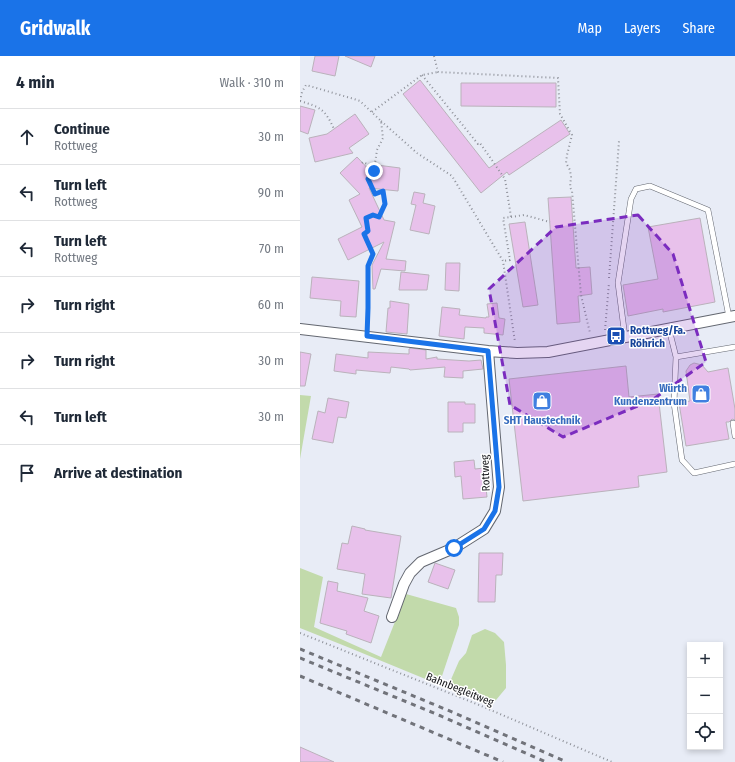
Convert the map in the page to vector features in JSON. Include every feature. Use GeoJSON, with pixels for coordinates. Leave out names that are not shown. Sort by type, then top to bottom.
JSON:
{"type":"FeatureCollection","features":[{"type":"Feature","properties":{"kind":"street"},"geometry":{"type":"LineString","coordinates":[[300,329],[488,351],[517,353],[548,352],[732,317]]}},
{"type":"Feature","properties":{"kind":"street","name":"Rottweg"},"geometry":{"type":"LineString","coordinates":[[392,616],[404,584],[410,573],[421,562],[454,548],[484,529],[495,511],[499,487],[488,351]]}},
{"type":"Feature","properties":{"kind":"lane"},"geometry":{"type":"LineString","coordinates":[[625,338],[618,283],[631,199],[636,189],[650,186],[708,210],[732,317]]}},
{"type":"Feature","properties":{"kind":"lane"},"geometry":{"type":"LineString","coordinates":[[669,329],[676,357],[674,403],[682,460],[694,474],[735,464]]}},
{"type":"Feature","properties":{"kind":"lane"},"geometry":{"type":"LineString","coordinates":[[676,357],[735,347]]}},
{"type":"Feature","properties":{"kind":"lane"},"geometry":{"type":"LineString","coordinates":[[733,423],[735,436]]}},
{"type":"Feature","properties":{"kind":"path"},"geometry":{"type":"LineString","coordinates":[[434,56],[438,72]]}},
{"type":"Feature","properties":{"kind":"path"},"geometry":{"type":"LineString","coordinates":[[372,112],[422,75],[438,72],[558,78],[560,114],[572,135],[566,163],[570,170],[571,177],[570,187],[572,191],[581,295],[592,344]]}},
{"type":"Feature","properties":{"kind":"path"},"geometry":{"type":"LineString","coordinates":[[422,75],[478,144],[480,144],[505,180],[511,217]]}},
{"type":"Feature","properties":{"kind":"path"},"geometry":{"type":"LineString","coordinates":[[334,129],[332,123],[318,107],[300,101],[302,92],[306,85],[360,101],[417,153],[452,176],[503,261],[517,353]]}},
{"type":"Feature","properties":{"kind":"path"},"geometry":{"type":"LineString","coordinates":[[367,336],[368,266],[373,254],[364,234],[368,231],[366,218],[373,215],[379,217],[385,204],[383,191],[375,194],[368,179],[374,174],[377,150],[383,138],[381,121]]}},
{"type":"Feature","properties":{"kind":"path"},"geometry":{"type":"LineString","coordinates":[[604,342],[620,141]]}},
{"type":"Feature","properties":{"kind":"path"},"geometry":{"type":"LineString","coordinates":[[362,162],[373,167],[374,171]]}},
{"type":"Feature","properties":{"kind":"path"},"geometry":{"type":"LineString","coordinates":[[503,261],[510,260],[503,218],[524,215],[550,222]]}},
{"type":"Feature","properties":{"kind":"path","name":"Bahnbegleitweg"},"geometry":{"type":"LineString","coordinates":[[300,633],[479,705],[612,762]]}},
{"type":"Feature","properties":{"kind":"highlighted area"},"geometry":{"type":"Polygon","coordinates":[[[638,215],[673,254],[706,362],[652,400],[563,437],[510,405],[489,289],[556,227],[638,215]]]}},
{"type":"Feature","properties":{"kind":"green space"},"geometry":{"type":"Polygon","coordinates":[[[300,395],[311,396],[300,459],[300,395]]]}},
{"type":"Feature","properties":{"kind":"green space"},"geometry":{"type":"Polygon","coordinates":[[[300,568],[323,577],[314,627],[381,657],[406,594],[456,608],[459,617],[459,625],[441,679],[449,684],[459,661],[466,653],[472,635],[485,629],[495,633],[504,642],[506,688],[491,706],[300,628],[300,568]]]}},
{"type":"Feature","properties":{"kind":"building"},"geometry":{"type":"Polygon","coordinates":[[[315,56],[339,56],[335,76],[312,71],[315,56]]]}},
{"type":"Feature","properties":{"kind":"building"},"geometry":{"type":"Polygon","coordinates":[[[345,56],[375,56],[371,67],[345,56]]]}},
{"type":"Feature","properties":{"kind":"building"},"geometry":{"type":"Polygon","coordinates":[[[420,80],[489,168],[561,120],[570,134],[509,175],[507,172],[481,193],[403,94],[420,80]]]}},
{"type":"Feature","properties":{"kind":"building"},"geometry":{"type":"Polygon","coordinates":[[[461,83],[556,83],[556,107],[461,106],[461,83]]]}},
{"type":"Feature","properties":{"kind":"building"},"geometry":{"type":"Polygon","coordinates":[[[300,106],[315,110],[308,134],[300,131],[300,106]]]}},
{"type":"Feature","properties":{"kind":"building"},"geometry":{"type":"Polygon","coordinates":[[[355,114],[369,134],[349,148],[353,153],[315,162],[309,138],[327,134],[355,114]]]}},
{"type":"Feature","properties":{"kind":"building"},"geometry":{"type":"Polygon","coordinates":[[[357,157],[376,177],[377,165],[400,168],[398,191],[369,188],[384,220],[395,222],[386,259],[406,261],[405,271],[381,269],[375,289],[373,289],[372,265],[384,242],[348,260],[338,239],[362,227],[349,200],[360,194],[340,173],[357,157]]]}},
{"type":"Feature","properties":{"kind":"building"},"geometry":{"type":"Polygon","coordinates":[[[414,192],[425,194],[423,203],[435,206],[429,234],[410,230],[416,205],[411,204],[414,192]]]}},
{"type":"Feature","properties":{"kind":"building"},"geometry":{"type":"Polygon","coordinates":[[[571,197],[576,268],[590,267],[592,294],[578,296],[580,322],[557,324],[548,198],[571,197]]]}},
{"type":"Feature","properties":{"kind":"building"},"geometry":{"type":"Polygon","coordinates":[[[700,218],[715,302],[663,312],[663,309],[628,316],[623,285],[658,279],[648,227],[700,218]]]}},
{"type":"Feature","properties":{"kind":"building"},"geometry":{"type":"Polygon","coordinates":[[[525,222],[538,305],[523,307],[509,224],[525,222]]]}},
{"type":"Feature","properties":{"kind":"building"},"geometry":{"type":"Polygon","coordinates":[[[446,263],[460,263],[459,291],[445,290],[446,263]]]}},
{"type":"Feature","properties":{"kind":"building"},"geometry":{"type":"Polygon","coordinates":[[[401,272],[429,275],[427,290],[399,290],[401,272]]]}},
{"type":"Feature","properties":{"kind":"building"},"geometry":{"type":"Polygon","coordinates":[[[312,277],[359,281],[356,317],[340,316],[341,301],[310,298],[312,277]]]}},
{"type":"Feature","properties":{"kind":"building"},"geometry":{"type":"Polygon","coordinates":[[[390,301],[409,304],[407,334],[386,332],[390,301]]]}},
{"type":"Feature","properties":{"kind":"building"},"geometry":{"type":"Polygon","coordinates":[[[497,303],[499,318],[505,319],[503,335],[484,333],[484,328],[465,327],[464,339],[439,336],[442,307],[460,309],[459,315],[486,318],[489,317],[487,304],[497,303]]]}},
{"type":"Feature","properties":{"kind":"building"},"geometry":{"type":"Polygon","coordinates":[[[409,349],[426,350],[426,359],[437,357],[437,359],[469,361],[481,360],[483,369],[463,371],[463,378],[444,377],[445,367],[410,370],[391,367],[390,373],[356,370],[356,374],[334,371],[336,354],[368,358],[368,352],[409,354],[409,349]]]}},
{"type":"Feature","properties":{"kind":"building"},"geometry":{"type":"Polygon","coordinates":[[[300,352],[311,354],[305,386],[300,386],[300,352]]]}},
{"type":"Feature","properties":{"kind":"building"},"geometry":{"type":"Polygon","coordinates":[[[694,363],[702,365],[708,372],[728,368],[735,409],[735,420],[732,419],[729,422],[726,422],[729,439],[686,446],[679,403],[690,401],[686,371],[690,365],[694,363]]]}},
{"type":"Feature","properties":{"kind":"building"},"geometry":{"type":"Polygon","coordinates":[[[626,366],[629,397],[658,394],[667,472],[638,476],[639,487],[523,501],[509,379],[626,366]]]}},
{"type":"Feature","properties":{"kind":"building"},"geometry":{"type":"Polygon","coordinates":[[[328,398],[349,402],[346,418],[338,417],[333,443],[312,439],[318,411],[325,413],[328,398]]]}},
{"type":"Feature","properties":{"kind":"building"},"geometry":{"type":"Polygon","coordinates":[[[448,402],[465,402],[465,404],[475,404],[475,423],[463,423],[463,432],[448,432],[448,402]]]}},
{"type":"Feature","properties":{"kind":"building"},"geometry":{"type":"Polygon","coordinates":[[[474,460],[475,469],[484,468],[487,497],[463,499],[461,476],[455,477],[454,462],[474,460]]]}},
{"type":"Feature","properties":{"kind":"building"},"geometry":{"type":"Polygon","coordinates":[[[352,526],[365,530],[401,536],[391,598],[362,594],[365,574],[337,569],[342,543],[348,544],[352,526]]]}},
{"type":"Feature","properties":{"kind":"building"},"geometry":{"type":"Polygon","coordinates":[[[479,553],[503,553],[502,575],[496,575],[495,602],[478,602],[479,553]]]}},
{"type":"Feature","properties":{"kind":"building"},"geometry":{"type":"Polygon","coordinates":[[[435,563],[455,570],[448,589],[428,582],[435,563]]]}},
{"type":"Feature","properties":{"kind":"building"},"geometry":{"type":"Polygon","coordinates":[[[328,581],[338,583],[337,591],[368,598],[364,611],[379,616],[371,643],[346,634],[347,631],[320,623],[328,581]]]}},
{"type":"Feature","properties":{"kind":"building"},"geometry":{"type":"Polygon","coordinates":[[[300,747],[334,762],[300,762],[300,747]]]}},
{"type":"Feature","properties":{"kind":"railway"},"geometry":{"type":"LineString","coordinates":[[300,649],[445,709],[567,762]]}},
{"type":"Feature","properties":{"kind":"railway"},"geometry":{"type":"LineString","coordinates":[[300,658],[441,716],[546,762]]}},
{"type":"Feature","properties":{"kind":"railway"},"geometry":{"type":"LineString","coordinates":[[300,676],[503,762]]}},
{"type":"Feature","properties":{"kind":"place","name":"Rottweg/Fa. Röhrich"},"geometry":{"type":"Point","coordinates":[616,336]}},
{"type":"Feature","properties":{"kind":"place","name":"Würth Kundenzentrum"},"geometry":{"type":"Point","coordinates":[701,394]}},
{"type":"Feature","properties":{"kind":"place","name":"SHT Haustechnik"},"geometry":{"type":"Point","coordinates":[542,401]}},
{"type":"Feature","properties":{"kind":"route"},"geometry":{"type":"LineString","coordinates":[[374,171],[374,174],[368,179],[375,194],[383,191],[385,204],[379,217],[373,215],[366,218],[368,231],[364,234],[373,254],[368,266],[367,336],[488,351],[499,487],[495,511],[484,529],[454,548]]}}]}
